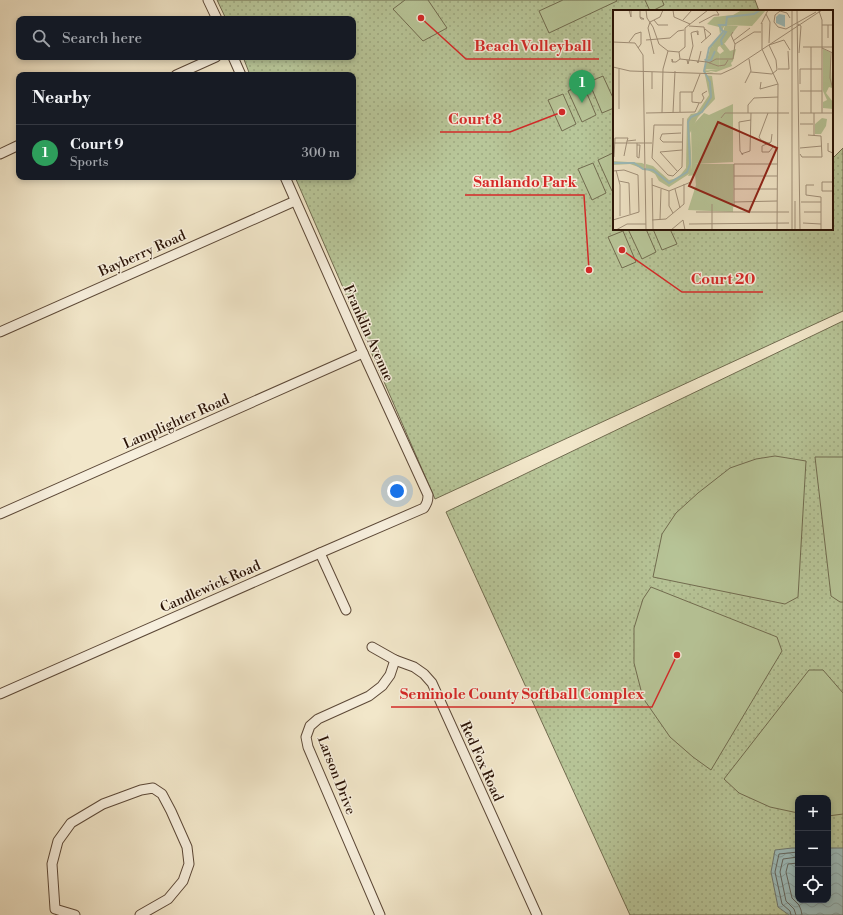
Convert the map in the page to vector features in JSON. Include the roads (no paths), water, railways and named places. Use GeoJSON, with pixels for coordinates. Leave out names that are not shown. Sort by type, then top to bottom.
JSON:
{"type":"FeatureCollection","features":[{"type":"Feature","properties":{"kind":"street"},"geometry":{"type":"LineString","coordinates":[[208,0],[216,16]]}},
{"type":"Feature","properties":{"kind":"street"},"geometry":{"type":"LineString","coordinates":[[183,72],[209,60]]}},
{"type":"Feature","properties":{"kind":"street"},"geometry":{"type":"LineString","coordinates":[[234,60],[240,72]]}},
{"type":"Feature","properties":{"kind":"street"},"geometry":{"type":"LineString","coordinates":[[0,154],[16,146]]}},
{"type":"Feature","properties":{"kind":"street","name":"Franklin Avenue"},"geometry":{"type":"LineString","coordinates":[[285,180],[428,495],[428,500]]}},
{"type":"Feature","properties":{"kind":"street","name":"Bayberry Road"},"geometry":{"type":"LineString","coordinates":[[0,332],[295,201]]}},
{"type":"Feature","properties":{"kind":"street","name":"Lamplighter Road"},"geometry":{"type":"LineString","coordinates":[[0,514],[363,354]]}},
{"type":"Feature","properties":{"kind":"street","name":"Candlewick Road"},"geometry":{"type":"LineString","coordinates":[[0,694],[320,552],[424,508],[428,500]]}},
{"type":"Feature","properties":{"kind":"street"},"geometry":{"type":"LineString","coordinates":[[320,552],[346,610]]}},
{"type":"Feature","properties":{"kind":"street","name":"Red Fox Road"},"geometry":{"type":"LineString","coordinates":[[372,647],[395,660],[414,667],[424,674],[432,683],[537,915]]}},
{"type":"Feature","properties":{"kind":"street","name":"Larson Drive"},"geometry":{"type":"LineString","coordinates":[[380,915],[308,747],[306,737],[310,726],[318,719],[369,696],[382,686],[390,675],[395,660]]}},
{"type":"Feature","properties":{"kind":"street"},"geometry":{"type":"LineString","coordinates":[[75,915],[55,909],[52,864],[58,841],[71,823],[103,804],[141,790],[153,788],[162,794],[171,811],[187,847],[189,864],[183,881],[168,899],[140,915]]}},
{"type":"Feature","properties":{"kind":"water"},"geometry":{"type":"Polygon","coordinates":[[[795,848],[795,903],[831,903],[831,848],[843,848],[843,915],[789,915],[778,907],[771,872],[775,850],[795,848]]]}},
{"type":"Feature","properties":{"kind":"place","name":"Beach Volleyball"},"geometry":{"type":"Point","coordinates":[421,18]}},
{"type":"Feature","properties":{"kind":"place","name":"Court 9"},"geometry":{"type":"Point","coordinates":[582,103]}},
{"type":"Feature","properties":{"kind":"place","name":"Court 8"},"geometry":{"type":"Point","coordinates":[562,112]}},
{"type":"Feature","properties":{"kind":"place","name":"Court 20"},"geometry":{"type":"Point","coordinates":[622,250]}},
{"type":"Feature","properties":{"kind":"place","name":"Sanlando Park"},"geometry":{"type":"Point","coordinates":[589,270]}},
{"type":"Feature","properties":{"kind":"place","name":"Seminole County Softball Complex"},"geometry":{"type":"Point","coordinates":[677,655]}}]}
